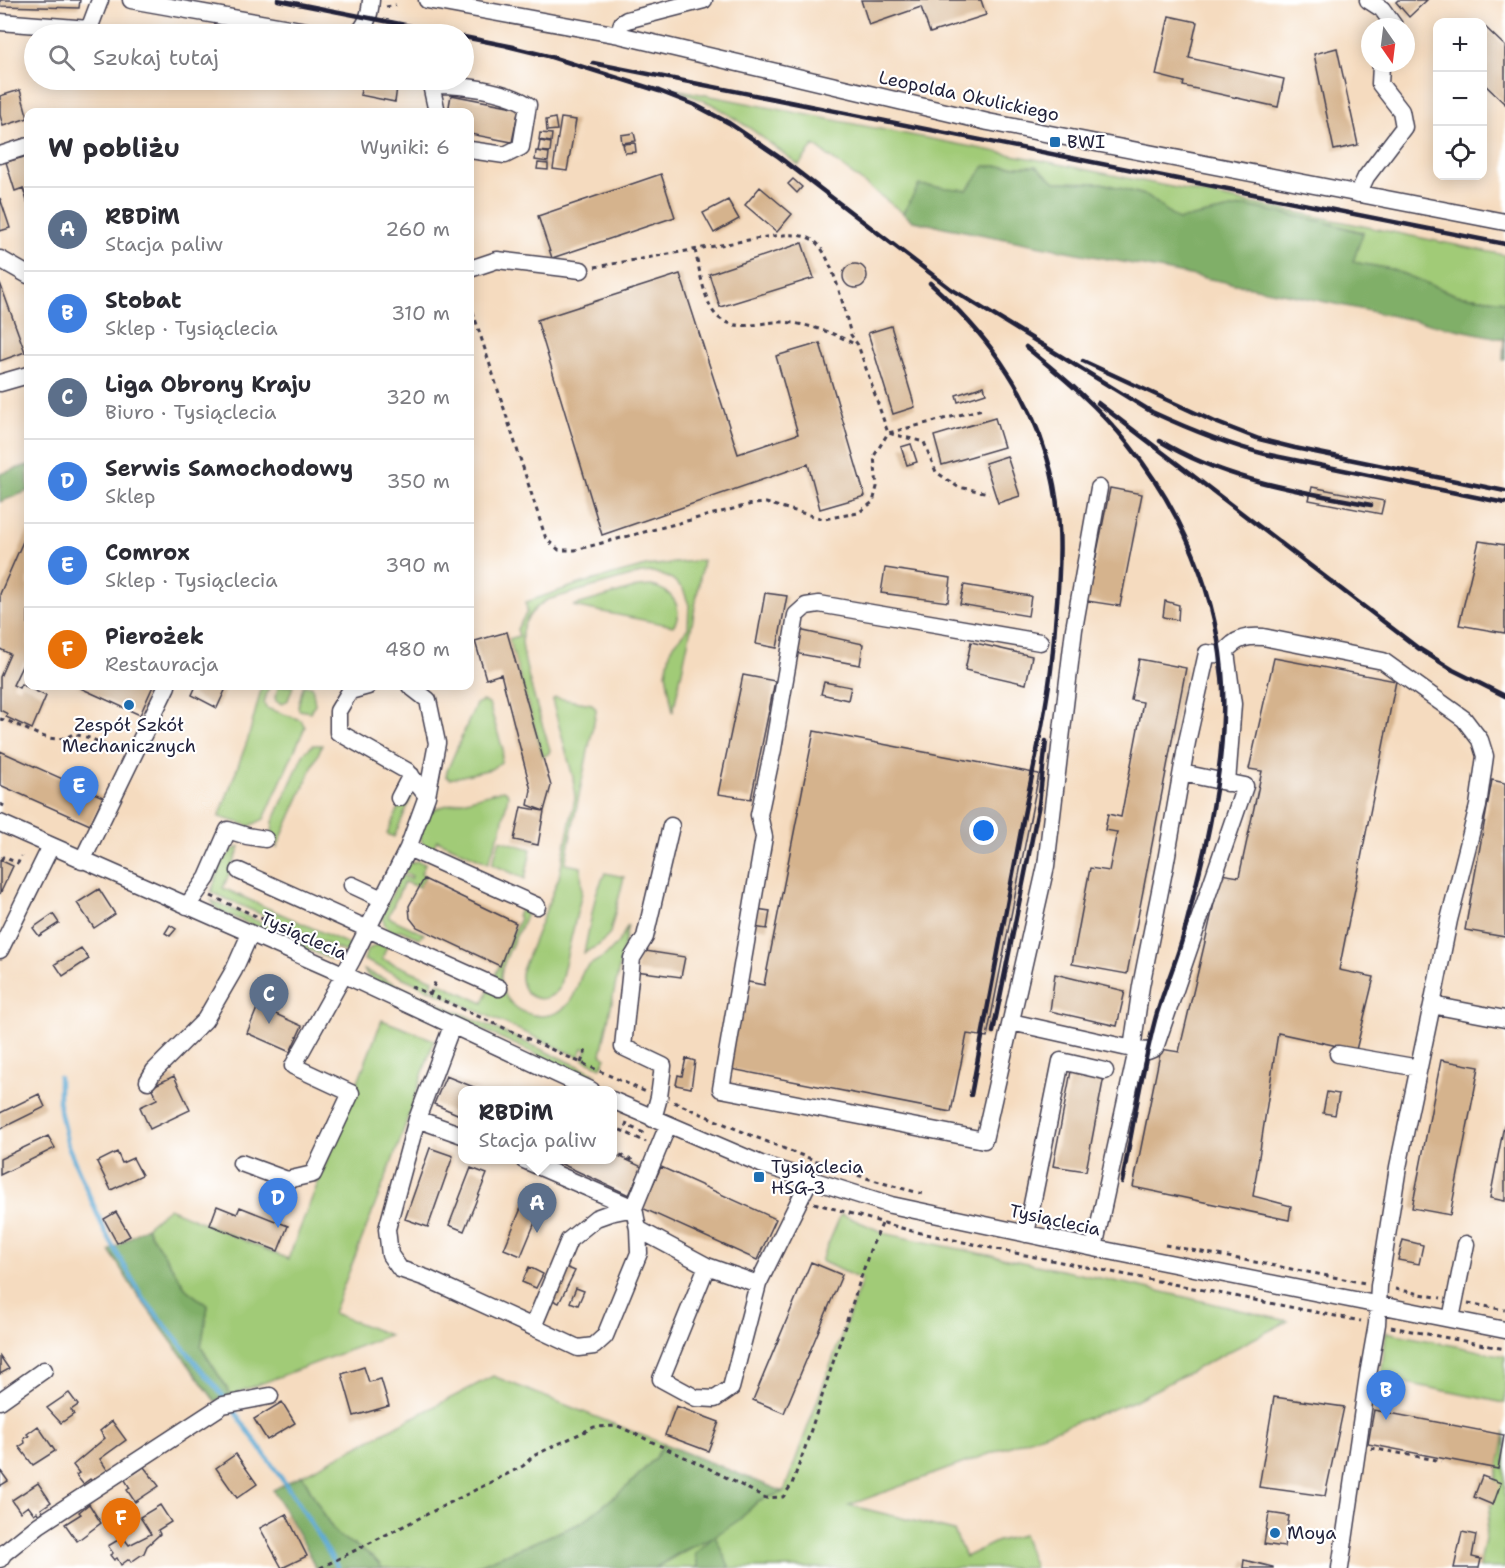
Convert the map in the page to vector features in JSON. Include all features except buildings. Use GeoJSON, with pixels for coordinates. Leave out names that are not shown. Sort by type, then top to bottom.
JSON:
{"type":"FeatureCollection","features":[{"type":"Feature","properties":{"kind":"street"},"geometry":{"type":"LineString","coordinates":[[91,24],[100,0]]}},
{"type":"Feature","properties":{"kind":"street"},"geometry":{"type":"LineString","coordinates":[[131,0],[267,24]]}},
{"type":"Feature","properties":{"kind":"street"},"geometry":{"type":"LineString","coordinates":[[366,24],[370,0]]}},
{"type":"Feature","properties":{"kind":"street","name":"Leopolda Okulickiego"},"geometry":{"type":"LineString","coordinates":[[427,0],[619,35],[988,122],[1505,222]]}},
{"type":"Feature","properties":{"kind":"street"},"geometry":{"type":"LineString","coordinates":[[619,35],[622,23],[627,20],[704,0]]}},
{"type":"Feature","properties":{"kind":"street"},"geometry":{"type":"LineString","coordinates":[[1368,0],[1382,9],[1388,18]]}},
{"type":"Feature","properties":{"kind":"street"},"geometry":{"type":"LineString","coordinates":[[0,22],[25,24]]}},
{"type":"Feature","properties":{"kind":"street"},"geometry":{"type":"LineString","coordinates":[[1358,194],[1366,177],[1404,127],[1401,111],[1380,84],[1381,72]]}},
{"type":"Feature","properties":{"kind":"street"},"geometry":{"type":"LineString","coordinates":[[474,88],[519,99],[528,105],[521,147],[506,155],[474,151]]}},
{"type":"Feature","properties":{"kind":"street"},"geometry":{"type":"LineString","coordinates":[[430,90],[436,108]]}},
{"type":"Feature","properties":{"kind":"street"},"geometry":{"type":"LineString","coordinates":[[0,155],[24,147]]}},
{"type":"Feature","properties":{"kind":"street"},"geometry":{"type":"LineString","coordinates":[[0,259],[24,273]]}},
{"type":"Feature","properties":{"kind":"street"},"geometry":{"type":"LineString","coordinates":[[474,268],[497,260],[581,270]]}},
{"type":"Feature","properties":{"kind":"street"},"geometry":{"type":"LineString","coordinates":[[0,383],[24,376]]}},
{"type":"Feature","properties":{"kind":"street"},"geometry":{"type":"LineString","coordinates":[[1040,642],[819,604],[806,606],[796,615],[759,814],[764,837],[720,1089],[984,1140],[1047,866],[1074,629],[1099,488]]}},
{"type":"Feature","properties":{"kind":"street"},"geometry":{"type":"LineString","coordinates":[[1094,1248],[1135,1050],[1141,986],[1207,653],[1220,655],[1242,638],[1263,637],[1383,661],[1464,719],[1480,740],[1485,756],[1478,806],[1449,920],[1398,1167],[1340,1568]]}},
{"type":"Feature","properties":{"kind":"street"},"geometry":{"type":"LineString","coordinates":[[1226,652],[1233,704],[1227,783]]}},
{"type":"Feature","properties":{"kind":"street"},"geometry":{"type":"LineString","coordinates":[[82,861],[165,690]]}},
{"type":"Feature","properties":{"kind":"street"},"geometry":{"type":"LineString","coordinates":[[354,690],[350,691],[338,711],[338,732],[427,796]]}},
{"type":"Feature","properties":{"kind":"street"},"geometry":{"type":"LineString","coordinates":[[241,1163],[287,1180],[314,1174],[351,1093],[293,1066],[345,975],[408,848],[427,796],[437,743],[442,735],[428,700],[415,690]]}},
{"type":"Feature","properties":{"kind":"street"},"geometry":{"type":"LineString","coordinates":[[1011,1022],[1135,1050],[1148,1051],[1155,1048],[1245,786],[1182,773]]}},
{"type":"Feature","properties":{"kind":"street","name":"Tysiąclecia"},"geometry":{"type":"LineString","coordinates":[[0,823],[345,975],[582,1086]]}},
{"type":"Feature","properties":{"kind":"street"},"geometry":{"type":"LineString","coordinates":[[452,1026],[417,1119],[387,1229],[390,1255],[400,1269],[426,1278],[578,1348],[594,1346],[605,1336],[639,1253],[634,1208],[657,1132],[663,1066],[624,1047],[632,958],[645,937],[671,826]]}},
{"type":"Feature","properties":{"kind":"street"},"geometry":{"type":"LineString","coordinates":[[187,906],[207,878],[228,830],[265,839]]}},
{"type":"Feature","properties":{"kind":"street"},"geometry":{"type":"LineString","coordinates":[[0,950],[51,846]]}},
{"type":"Feature","properties":{"kind":"street"},"geometry":{"type":"LineString","coordinates":[[408,848],[537,906]]}},
{"type":"Feature","properties":{"kind":"street"},"geometry":{"type":"LineString","coordinates":[[239,871],[499,987]]}},
{"type":"Feature","properties":{"kind":"street"},"geometry":{"type":"LineString","coordinates":[[359,883],[382,899]]}},
{"type":"Feature","properties":{"kind":"street"},"geometry":{"type":"LineString","coordinates":[[148,1081],[154,1071],[205,1020],[234,970],[250,934]]}},
{"type":"Feature","properties":{"kind":"street"},"geometry":{"type":"LineString","coordinates":[[1432,1005],[1505,1019]]}},
{"type":"Feature","properties":{"kind":"street"},"geometry":{"type":"LineString","coordinates":[[1338,1054],[1419,1068]]}},
{"type":"Feature","properties":{"kind":"street"},"geometry":{"type":"LineString","coordinates":[[1026,1234],[1061,1061],[1105,1071]]}},
{"type":"Feature","properties":{"kind":"street","name":"Tysiąclecia"},"geometry":{"type":"LineString","coordinates":[[617,1104],[657,1132],[891,1205],[1094,1248],[1505,1329]]}},
{"type":"Feature","properties":{"kind":"street"},"geometry":{"type":"LineString","coordinates":[[417,1119],[458,1134]]}},
{"type":"Feature","properties":{"kind":"street"},"geometry":{"type":"LineString","coordinates":[[533,1164],[634,1208]]}},
{"type":"Feature","properties":{"kind":"street"},"geometry":{"type":"LineString","coordinates":[[707,1266],[661,1379],[696,1398],[715,1399],[731,1388],[758,1284],[809,1181]]}},
{"type":"Feature","properties":{"kind":"street"},"geometry":{"type":"LineString","coordinates":[[533,1327],[569,1240],[596,1218],[634,1208]]}},
{"type":"Feature","properties":{"kind":"street"},"geometry":{"type":"LineString","coordinates":[[638,1229],[707,1266],[758,1284]]}},
{"type":"Feature","properties":{"kind":"street"},"geometry":{"type":"LineString","coordinates":[[1451,1319],[1466,1244]]}},
{"type":"Feature","properties":{"kind":"street"},"geometry":{"type":"LineString","coordinates":[[0,1401],[44,1370]]}},
{"type":"Feature","properties":{"kind":"street"},"geometry":{"type":"LineString","coordinates":[[0,1559],[4,1553],[39,1525],[223,1405],[270,1396]]}},
{"type":"Feature","properties":{"kind":"path"},"geometry":{"type":"LineString","coordinates":[[581,270],[792,234],[813,240],[829,259],[852,335],[858,345],[888,433]]}},
{"type":"Feature","properties":{"kind":"path"},"geometry":{"type":"LineString","coordinates":[[695,250],[707,299],[718,318],[743,327],[782,322],[833,332],[858,345]]}},
{"type":"Feature","properties":{"kind":"path"},"geometry":{"type":"LineString","coordinates":[[474,315],[546,539],[559,550],[575,550],[752,504],[766,503],[824,519],[858,513],[873,502],[877,487],[874,456],[888,433],[983,410]]}},
{"type":"Feature","properties":{"kind":"path"},"geometry":{"type":"LineString","coordinates":[[888,433],[924,442],[936,472],[958,488],[989,493]]}},
{"type":"Feature","properties":{"kind":"path"},"geometry":{"type":"LineString","coordinates":[[0,719],[51,739],[65,739],[74,734],[90,738],[132,758]]}},
{"type":"Feature","properties":{"kind":"path"},"geometry":{"type":"LineString","coordinates":[[1,860],[3,857],[18,863],[21,856]]}},
{"type":"Feature","properties":{"kind":"path"},"geometry":{"type":"LineString","coordinates":[[210,895],[340,954]]}},
{"type":"Feature","properties":{"kind":"path"},"geometry":{"type":"LineString","coordinates":[[430,995],[436,980]]}},
{"type":"Feature","properties":{"kind":"path"},"geometry":{"type":"LineString","coordinates":[[402,983],[641,1090]]}},
{"type":"Feature","properties":{"kind":"path"},"geometry":{"type":"LineString","coordinates":[[581,1063],[587,1047]]}},
{"type":"Feature","properties":{"kind":"path"},"geometry":{"type":"LineString","coordinates":[[673,1101],[805,1158],[838,1170],[931,1196]]}},
{"type":"Feature","properties":{"kind":"path"},"geometry":{"type":"LineString","coordinates":[[626,1125],[657,1132]]}},
{"type":"Feature","properties":{"kind":"path"},"geometry":{"type":"LineString","coordinates":[[617,1127],[657,1132]]}},
{"type":"Feature","properties":{"kind":"path"},"geometry":{"type":"LineString","coordinates":[[617,1152],[643,1165]]}},
{"type":"Feature","properties":{"kind":"path"},"geometry":{"type":"LineString","coordinates":[[815,1204],[883,1223],[1015,1253],[1363,1321]]}},
{"type":"Feature","properties":{"kind":"path"},"geometry":{"type":"LineString","coordinates":[[320,1568],[523,1466],[533,1456],[594,1427],[618,1426],[766,1498],[783,1497],[792,1484],[804,1451],[870,1250],[891,1205]]}},
{"type":"Feature","properties":{"kind":"path"},"geometry":{"type":"LineString","coordinates":[[1164,1244],[1369,1284]]}},
{"type":"Feature","properties":{"kind":"path"},"geometry":{"type":"LineString","coordinates":[[1387,1287],[1444,1298]]}},
{"type":"Feature","properties":{"kind":"path"},"geometry":{"type":"LineString","coordinates":[[1465,1303],[1505,1310]]}},
{"type":"Feature","properties":{"kind":"path"},"geometry":{"type":"LineString","coordinates":[[1394,1327],[1505,1349]]}},
{"type":"Feature","properties":{"kind":"path"},"geometry":{"type":"LineString","coordinates":[[1358,1446],[1442,1461]]}},
{"type":"Feature","properties":{"kind":"green space"},"geometry":{"type":"Polygon","coordinates":[[[675,89],[1505,255],[1505,301],[1456,295],[1391,269],[1352,262],[1363,232],[1246,206],[1178,220],[1148,196],[1102,183],[1055,182],[967,190],[919,186],[903,213],[814,145],[799,165],[714,105],[675,89]]]}},
{"type":"Feature","properties":{"kind":"green space"},"geometry":{"type":"Polygon","coordinates":[[[985,166],[1036,166],[1055,182],[1102,183],[1148,196],[1178,220],[1246,206],[1325,222],[1363,233],[1353,262],[1391,269],[1456,295],[1505,301],[1505,360],[1503,360],[1504,339],[913,221],[903,213],[919,185],[967,190],[985,166]]]}},
{"type":"Feature","properties":{"kind":"green space"},"geometry":{"type":"Polygon","coordinates":[[[24,466],[24,493],[0,502],[0,474],[24,466]]]}},
{"type":"Feature","properties":{"kind":"green space"},"geometry":{"type":"Polygon","coordinates":[[[703,560],[673,712],[666,673],[671,648],[688,628],[689,605],[683,589],[672,579],[653,572],[641,573],[547,600],[529,615],[523,628],[523,652],[550,750],[543,757],[509,639],[519,636],[517,629],[527,612],[526,602],[576,585],[646,566],[703,560]]]}},
{"type":"Feature","properties":{"kind":"green space"},"geometry":{"type":"Polygon","coordinates":[[[652,586],[665,591],[677,606],[677,619],[673,626],[573,606],[638,587],[652,586]]]}},
{"type":"Feature","properties":{"kind":"green space"},"geometry":{"type":"Polygon","coordinates":[[[261,690],[268,690],[264,703],[266,708],[301,720],[305,727],[264,819],[250,826],[219,817],[248,739],[261,690]]]}},
{"type":"Feature","properties":{"kind":"green space"},"geometry":{"type":"Polygon","coordinates":[[[278,690],[292,690],[288,700],[282,704],[276,701],[278,690]]]}},
{"type":"Feature","properties":{"kind":"green space"},"geometry":{"type":"Polygon","coordinates":[[[302,690],[313,690],[315,704],[310,712],[299,710],[302,690]]]}},
{"type":"Feature","properties":{"kind":"green space"},"geometry":{"type":"Polygon","coordinates":[[[553,699],[592,704],[596,712],[565,864],[581,867],[582,892],[559,989],[553,995],[539,999],[528,994],[521,981],[521,973],[559,877],[575,798],[573,777],[553,704],[553,699]]]}},
{"type":"Feature","properties":{"kind":"green space"},"geometry":{"type":"Polygon","coordinates":[[[482,701],[489,704],[503,750],[501,762],[491,769],[450,779],[446,776],[447,771],[476,704],[482,701]]]}},
{"type":"Feature","properties":{"kind":"green space"},"geometry":{"type":"Polygon","coordinates":[[[313,745],[322,745],[277,847],[272,835],[273,822],[304,753],[313,745]]]}},
{"type":"Feature","properties":{"kind":"green space"},"geometry":{"type":"Polygon","coordinates":[[[407,789],[412,796],[394,837],[387,834],[407,789]]]}},
{"type":"Feature","properties":{"kind":"green space"},"geometry":{"type":"Polygon","coordinates":[[[503,790],[508,796],[501,829],[488,863],[437,840],[431,851],[425,846],[420,835],[421,829],[431,812],[437,808],[503,790]]]}},
{"type":"Feature","properties":{"kind":"green space"},"geometry":{"type":"Polygon","coordinates":[[[500,840],[531,849],[525,879],[492,864],[500,840]]]}},
{"type":"Feature","properties":{"kind":"green space"},"geometry":{"type":"Polygon","coordinates":[[[240,847],[223,888],[353,946],[349,954],[211,892],[224,859],[234,849],[240,847]]]}},
{"type":"Feature","properties":{"kind":"green space"},"geometry":{"type":"Polygon","coordinates":[[[417,861],[425,864],[421,874],[425,876],[419,887],[404,882],[388,917],[424,934],[419,938],[400,930],[393,933],[383,920],[383,914],[401,875],[411,879],[412,876],[402,872],[408,864],[417,861]]]}},
{"type":"Feature","properties":{"kind":"green space"},"geometry":{"type":"Polygon","coordinates":[[[605,873],[624,877],[610,933],[599,945],[584,953],[596,894],[605,873]]]}},
{"type":"Feature","properties":{"kind":"green space"},"geometry":{"type":"Polygon","coordinates":[[[211,900],[342,959],[330,959],[224,913],[216,908],[211,900]]]}},
{"type":"Feature","properties":{"kind":"green space"},"geometry":{"type":"Polygon","coordinates":[[[522,906],[526,910],[526,916],[504,961],[501,975],[502,987],[507,998],[515,1007],[537,1016],[559,1011],[569,1003],[584,970],[611,950],[621,939],[628,925],[601,1054],[606,1058],[601,1067],[583,1059],[587,1049],[583,1048],[579,1057],[433,991],[438,982],[483,1003],[520,918],[517,916],[522,906]]]}},
{"type":"Feature","properties":{"kind":"green space"},"geometry":{"type":"Polygon","coordinates":[[[378,944],[387,946],[382,959],[433,980],[430,990],[364,960],[367,950],[378,944]]]}},
{"type":"Feature","properties":{"kind":"green space"},"geometry":{"type":"Polygon","coordinates":[[[364,970],[596,1074],[584,1076],[376,981],[364,970]]]}},
{"type":"Feature","properties":{"kind":"green space"},"geometry":{"type":"Polygon","coordinates":[[[382,1020],[434,1040],[400,1141],[333,1313],[389,1335],[231,1395],[201,1347],[208,1306],[187,1290],[146,1227],[169,1208],[288,1259],[382,1020]]]}},
{"type":"Feature","properties":{"kind":"green space"},"geometry":{"type":"Polygon","coordinates":[[[841,1214],[887,1234],[1133,1285],[1288,1321],[1134,1401],[849,1505],[954,1531],[965,1557],[998,1541],[1023,1535],[1035,1568],[727,1568],[729,1566],[695,1554],[698,1567],[696,1568],[655,1568],[739,1520],[758,1501],[784,1491],[862,1280],[821,1261],[841,1214]]]}},
{"type":"Feature","properties":{"kind":"green space"},"geometry":{"type":"Polygon","coordinates":[[[146,1227],[187,1290],[208,1306],[201,1347],[231,1395],[215,1401],[134,1290],[110,1251],[146,1227]]]}},
{"type":"Feature","properties":{"kind":"green space"},"geometry":{"type":"Polygon","coordinates":[[[1386,1332],[1505,1356],[1505,1403],[1381,1378],[1386,1332]]]}},
{"type":"Feature","properties":{"kind":"green space"},"geometry":{"type":"Polygon","coordinates":[[[493,1376],[664,1444],[655,1458],[629,1485],[581,1523],[472,1568],[382,1568],[373,1557],[334,1531],[302,1475],[493,1376]]]}},
{"type":"Feature","properties":{"kind":"green space"},"geometry":{"type":"Polygon","coordinates":[[[1505,1432],[1505,1568],[1480,1568],[1481,1559],[1505,1432]]]}},
{"type":"Feature","properties":{"kind":"green space"},"geometry":{"type":"Polygon","coordinates":[[[664,1444],[784,1492],[758,1501],[739,1520],[715,1536],[729,1566],[727,1568],[696,1568],[698,1566],[695,1554],[713,1537],[681,1552],[655,1568],[472,1568],[581,1523],[629,1485],[655,1458],[664,1444]]]}},
{"type":"Feature","properties":{"kind":"green space"},"geometry":{"type":"Polygon","coordinates":[[[302,1475],[334,1531],[373,1557],[382,1568],[315,1568],[308,1551],[273,1490],[302,1475]]]}},
{"type":"Feature","properties":{"kind":"waterway"},"geometry":{"type":"LineString","coordinates":[[59,1077],[59,1106],[68,1146],[105,1232],[143,1298],[227,1401]]}},
{"type":"Feature","properties":{"kind":"waterway"},"geometry":{"type":"LineString","coordinates":[[232,1408],[296,1499],[338,1568]]}},
{"type":"Feature","properties":{"kind":"railway"},"geometry":{"type":"LineString","coordinates":[[278,0],[400,24]]}},
{"type":"Feature","properties":{"kind":"railway"},"geometry":{"type":"LineString","coordinates":[[474,39],[514,47]]}},
{"type":"Feature","properties":{"kind":"railway"},"geometry":{"type":"LineString","coordinates":[[507,46],[548,56],[659,91],[695,105],[729,123],[779,157],[951,289],[1152,412],[1207,436],[1265,454],[1505,503]]}},
{"type":"Feature","properties":{"kind":"railway"},"geometry":{"type":"LineString","coordinates":[[593,63],[1505,244]]}},
{"type":"Feature","properties":{"kind":"railway"},"geometry":{"type":"LineString","coordinates":[[930,283],[985,341],[1001,362],[1027,407],[1047,457],[1056,496],[1059,535],[1058,594],[1048,694],[971,1095]]}},
{"type":"Feature","properties":{"kind":"railway"},"geometry":{"type":"LineString","coordinates":[[1026,347],[1106,418],[1151,474],[1187,539],[1211,608],[1219,644],[1223,680],[1223,717],[1215,799],[1184,933],[1150,1040],[1122,1182]]}},
{"type":"Feature","properties":{"kind":"railway"},"geometry":{"type":"LineString","coordinates":[[1083,361],[1215,422],[1259,439],[1505,491]]}},
{"type":"Feature","properties":{"kind":"railway"},"geometry":{"type":"LineString","coordinates":[[1098,403],[1418,648],[1453,670],[1505,696]]}},
{"type":"Feature","properties":{"kind":"railway"},"geometry":{"type":"LineString","coordinates":[[1160,441],[1184,454],[1236,475],[1289,489],[1371,505]]}},
{"type":"Feature","properties":{"kind":"railway"},"geometry":{"type":"LineString","coordinates":[[993,1032],[1039,804],[1046,741]]}},
{"type":"Feature","properties":{"kind":"place","name":"BWI"},"geometry":{"type":"Point","coordinates":[1055,142]}},
{"type":"Feature","properties":{"kind":"place","name":"Zespół Szkół Mechanicznych"},"geometry":{"type":"Point","coordinates":[129,705]}},
{"type":"Feature","properties":{"kind":"place","name":"Comrox"},"geometry":{"type":"Point","coordinates":[79,816]}},
{"type":"Feature","properties":{"kind":"place","name":"Liga Obrony Kraju"},"geometry":{"type":"Point","coordinates":[269,1024]}},
{"type":"Feature","properties":{"kind":"place","name":"Tysiąclecia HSG-3"},"geometry":{"type":"Point","coordinates":[759,1177]}},
{"type":"Feature","properties":{"kind":"place","name":"Serwis Samochodowy"},"geometry":{"type":"Point","coordinates":[278,1228]}},
{"type":"Feature","properties":{"kind":"place","name":"RBDiM"},"geometry":{"type":"Point","coordinates":[537,1233]}},
{"type":"Feature","properties":{"kind":"place","name":"Stobat"},"geometry":{"type":"Point","coordinates":[1386,1420]}},
{"type":"Feature","properties":{"kind":"place","name":"Moya"},"geometry":{"type":"Point","coordinates":[1275,1533]}},
{"type":"Feature","properties":{"kind":"place","name":"Pierożek"},"geometry":{"type":"Point","coordinates":[121,1548]}}]}
